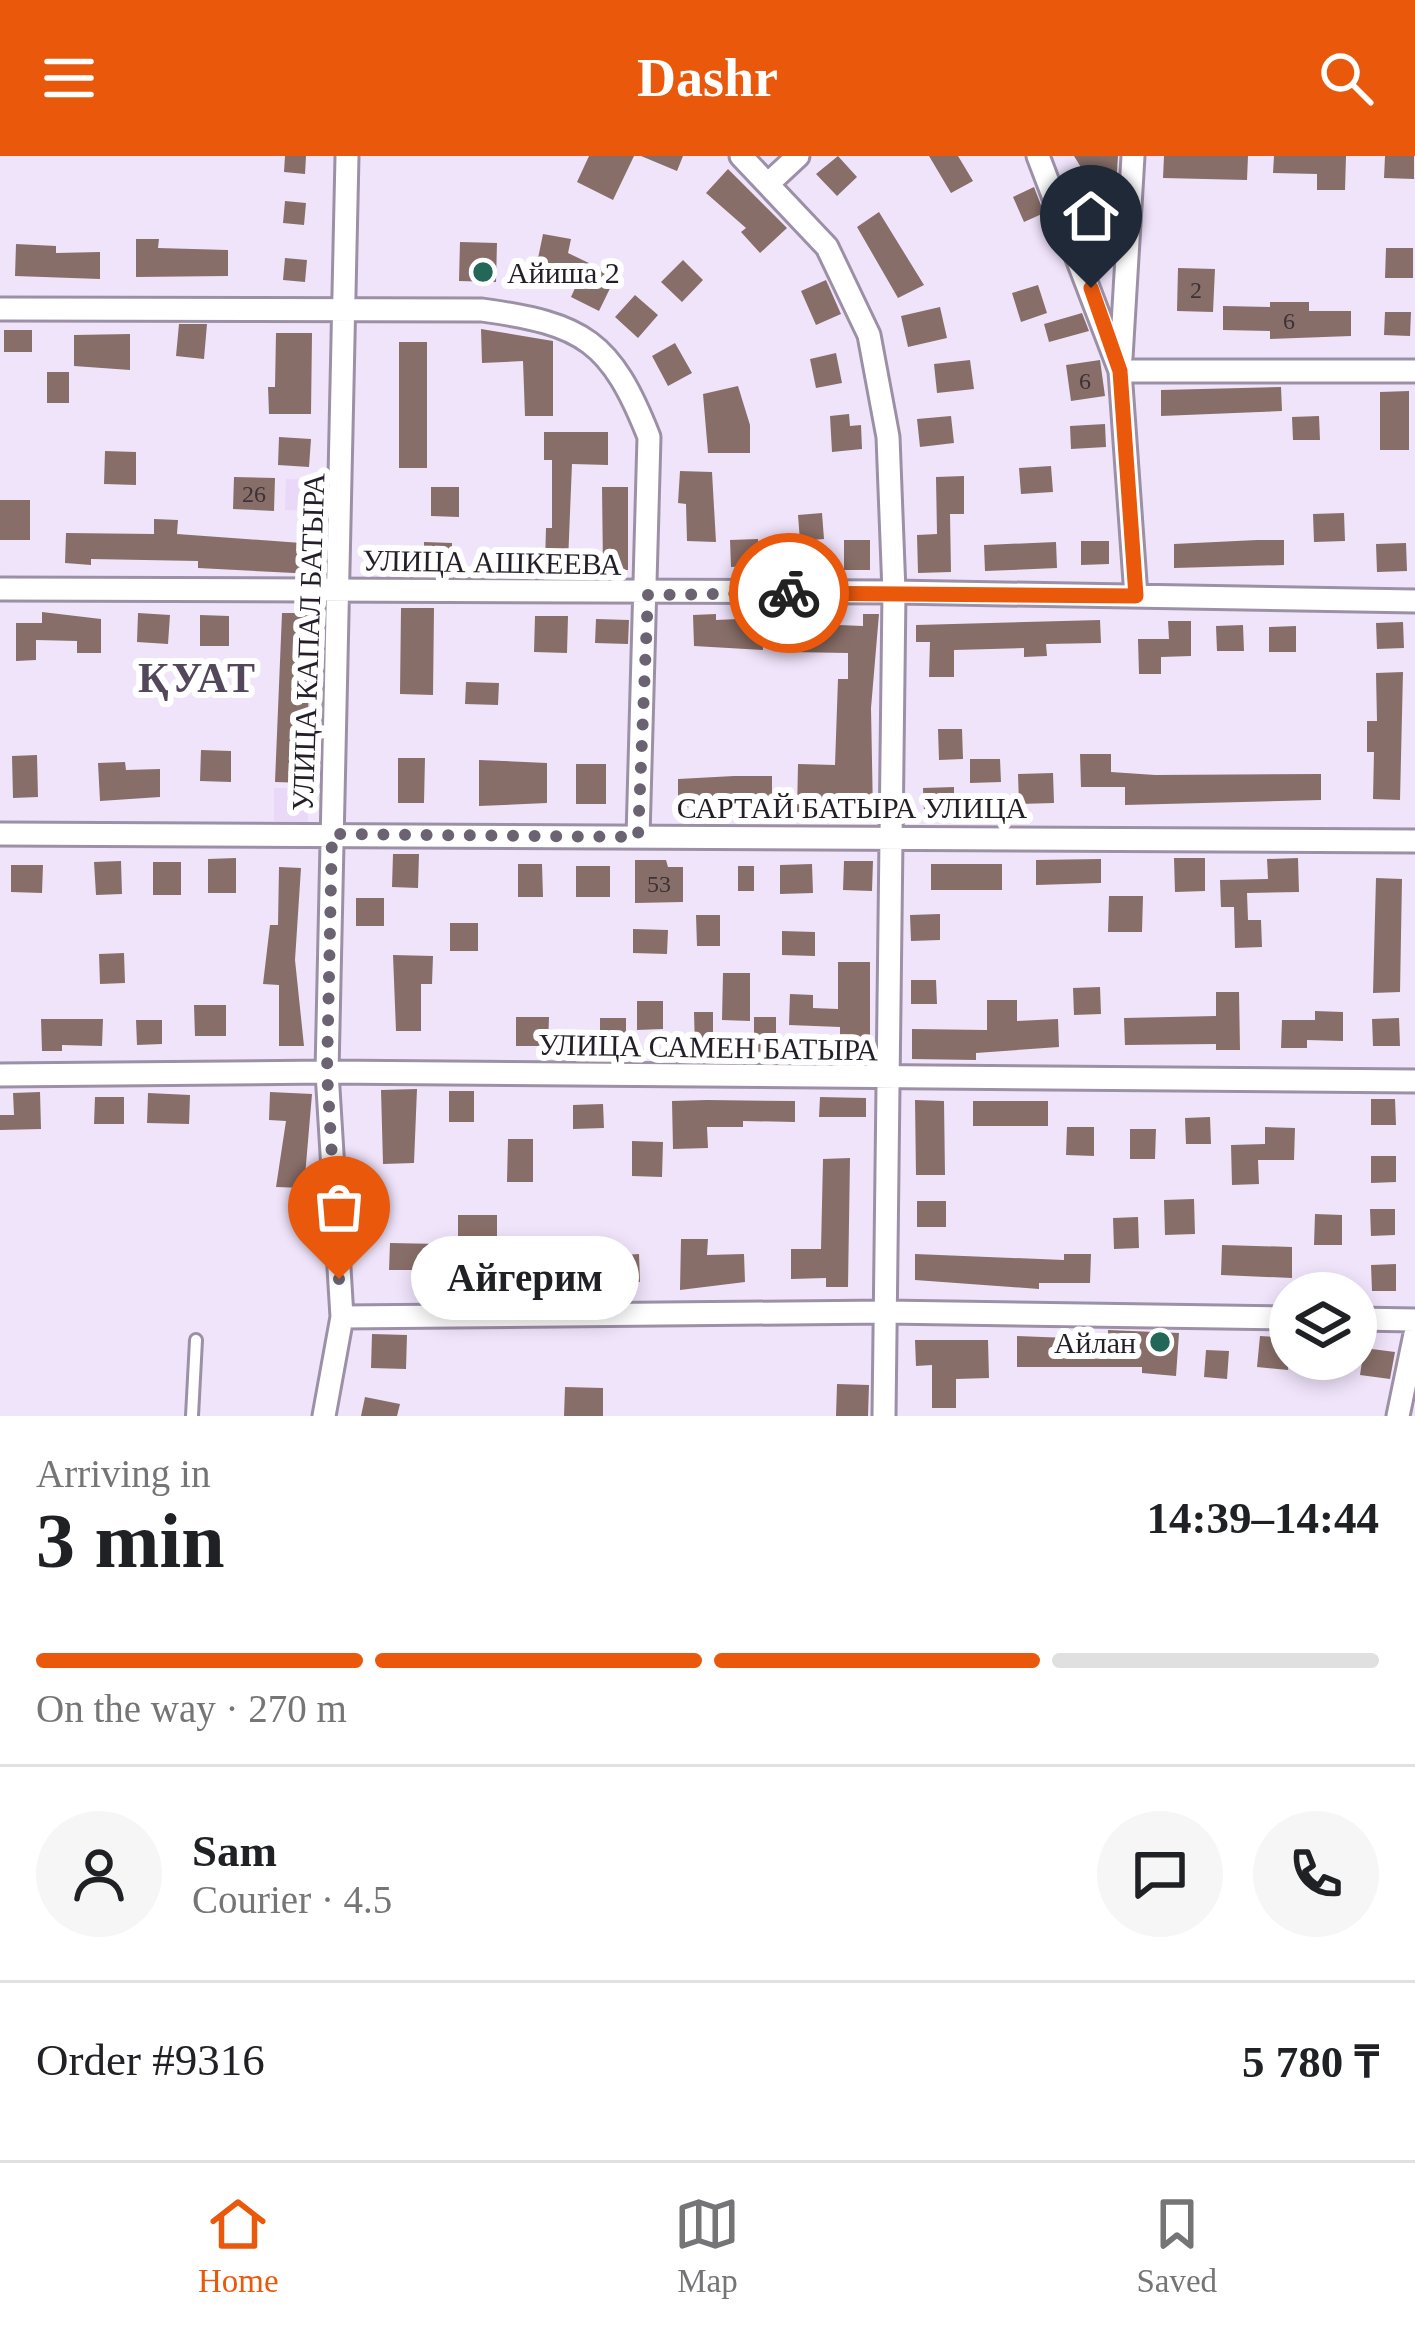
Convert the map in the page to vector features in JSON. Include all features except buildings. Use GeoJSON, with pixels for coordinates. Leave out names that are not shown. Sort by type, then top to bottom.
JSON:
{"type":"FeatureCollection","features":[{"type":"Feature","properties":{"kind":"street","name":"УЛИЦА КАПАЛ БАТЫРА"},"geometry":{"type":"LineString","coordinates":[[324,1416],[342,1317],[327,1072],[348,309],[347,156]]}},
{"type":"Feature","properties":{"kind":"street"},"geometry":{"type":"LineString","coordinates":[[741,156],[826,247],[869,335],[888,437],[894,592],[887,836],[884,1416]]}},
{"type":"Feature","properties":{"kind":"street"},"geometry":{"type":"LineString","coordinates":[[770,182],[798,156]]}},
{"type":"Feature","properties":{"kind":"street"},"geometry":{"type":"LineString","coordinates":[[1038,156],[1120,371]]}},
{"type":"Feature","properties":{"kind":"street"},"geometry":{"type":"LineString","coordinates":[[1132,156],[1120,371],[1136,596]]}},
{"type":"Feature","properties":{"kind":"street"},"geometry":{"type":"LineString","coordinates":[[0,309],[482,310],[551,320],[594,344],[627,382],[650,437],[638,837]]}},
{"type":"Feature","properties":{"kind":"street"},"geometry":{"type":"LineString","coordinates":[[1120,371],[1415,371]]}},
{"type":"Feature","properties":{"kind":"street","name":"УЛИЦА АШКЕЕВА"},"geometry":{"type":"LineString","coordinates":[[0,589],[648,595],[894,592],[1415,601]]}},
{"type":"Feature","properties":{"kind":"street","name":"САРТАЙ БАТЫРА УЛИЦА"},"geometry":{"type":"LineString","coordinates":[[0,834],[1415,841]]}},
{"type":"Feature","properties":{"kind":"street","name":"УЛИЦА САМЕН БАТЫРА"},"geometry":{"type":"LineString","coordinates":[[0,1075],[327,1072],[1415,1081]]}},
{"type":"Feature","properties":{"kind":"street"},"geometry":{"type":"LineString","coordinates":[[342,1317],[886,1312],[1269,1318]]}},
{"type":"Feature","properties":{"kind":"street"},"geometry":{"type":"LineString","coordinates":[[1377,1319],[1415,1320]]}},
{"type":"Feature","properties":{"kind":"street"},"geometry":{"type":"LineString","coordinates":[[1398,1416],[1415,1334]]}},
{"type":"Feature","properties":{"kind":"lane"},"geometry":{"type":"LineString","coordinates":[[192,1416],[196,1340]]}},
{"type":"Feature","properties":{"kind":"shaded area"},"geometry":{"type":"Polygon","coordinates":[[[286,479],[317,480],[316,511],[285,510],[286,479]]]}},
{"type":"Feature","properties":{"kind":"shaded area"},"geometry":{"type":"Polygon","coordinates":[[[274,788],[309,788],[308,822],[274,821],[274,788]]]}},
{"type":"Feature","properties":{"kind":"way so far"},"geometry":{"type":"LineString","coordinates":[[339,1279],[327,1072],[332,834],[638,837],[648,595],[789,593]]}},
{"type":"Feature","properties":{"kind":"place","name":"Айиша 2"},"geometry":{"type":"Point","coordinates":[483,272]}},
{"type":"Feature","properties":{"kind":"place","name":"Айгерим"},"geometry":{"type":"Point","coordinates":[339,1279]}},
{"type":"Feature","properties":{"kind":"place","name":"Айлан"},"geometry":{"type":"Point","coordinates":[1160,1342]}},
{"type":"Feature","properties":{"kind":"district","name":"ҚУАТ"},"geometry":{"type":"Point","coordinates":[198,678]}},
{"type":"Feature","properties":{"kind":"route"},"geometry":{"type":"LineString","coordinates":[[789,593],[1136,596],[1120,371],[1091,288]]}}]}
